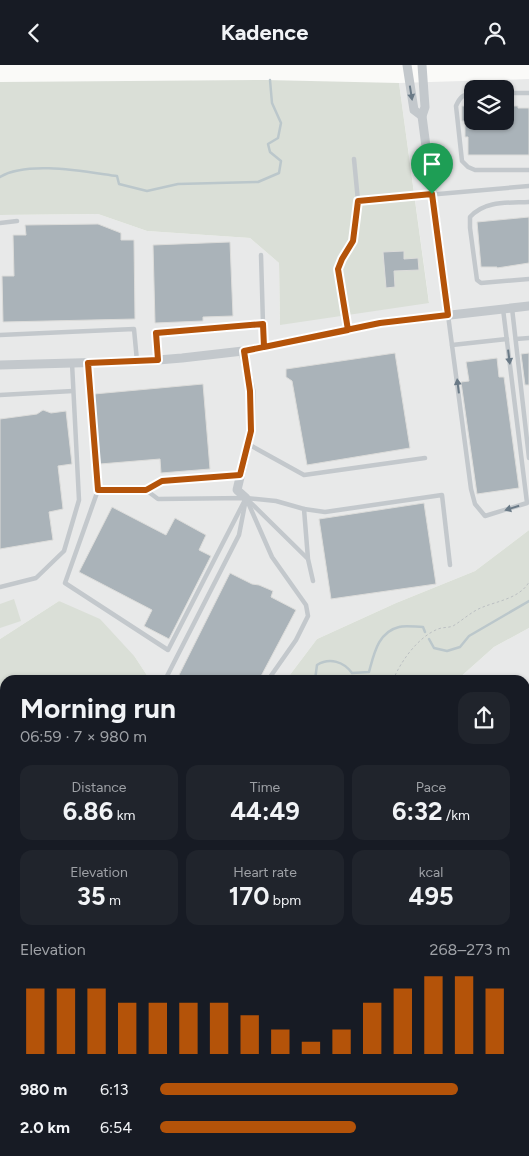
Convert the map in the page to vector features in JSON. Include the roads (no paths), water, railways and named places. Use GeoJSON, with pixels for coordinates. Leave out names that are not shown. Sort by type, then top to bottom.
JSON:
{"type":"FeatureCollection","features":[{"type":"Feature","properties":{"kind":"street"},"geometry":{"type":"LineString","coordinates":[[408,65],[414,110],[422,116]]}},
{"type":"Feature","properties":{"kind":"street"},"geometry":{"type":"LineString","coordinates":[[422,65],[425,107],[422,116],[448,315]]}},
{"type":"Feature","properties":{"kind":"street"},"geometry":{"type":"LineString","coordinates":[[0,365],[158,360],[244,351],[380,323],[529,306]]}},
{"type":"Feature","properties":{"kind":"street"},"geometry":{"type":"LineString","coordinates":[[244,351],[250,391],[251,431],[237,490],[246,498]]}},
{"type":"Feature","properties":{"kind":"lane"},"geometry":{"type":"LineString","coordinates":[[514,93],[529,93]]}},
{"type":"Feature","properties":{"kind":"lane"},"geometry":{"type":"LineString","coordinates":[[464,95],[459,98],[456,106],[462,161],[468,167],[475,170],[529,170]]}},
{"type":"Feature","properties":{"kind":"lane"},"geometry":{"type":"LineString","coordinates":[[348,330],[338,269],[353,241],[358,201],[354,159]]}},
{"type":"Feature","properties":{"kind":"lane"},"geometry":{"type":"LineString","coordinates":[[358,201],[529,186]]}},
{"type":"Feature","properties":{"kind":"lane"},"geometry":{"type":"LineString","coordinates":[[529,202],[485,205],[476,210],[470,217],[477,280],[482,283],[529,279]]}},
{"type":"Feature","properties":{"kind":"lane"},"geometry":{"type":"LineString","coordinates":[[0,223],[17,221]]}},
{"type":"Feature","properties":{"kind":"lane"},"geometry":{"type":"LineString","coordinates":[[261,255],[264,347]]}},
{"type":"Feature","properties":{"kind":"lane"},"geometry":{"type":"LineString","coordinates":[[448,315],[471,489],[476,504],[485,516],[527,503],[506,339],[508,308]]}},
{"type":"Feature","properties":{"kind":"lane"},"geometry":{"type":"LineString","coordinates":[[508,308],[516,339],[529,458]]}},
{"type":"Feature","properties":{"kind":"lane"},"geometry":{"type":"LineString","coordinates":[[158,360],[156,333],[263,324]]}},
{"type":"Feature","properties":{"kind":"lane"},"geometry":{"type":"LineString","coordinates":[[0,335],[134,329],[137,361]]}},
{"type":"Feature","properties":{"kind":"lane"},"geometry":{"type":"LineString","coordinates":[[516,339],[529,338]]}},
{"type":"Feature","properties":{"kind":"lane"},"geometry":{"type":"LineString","coordinates":[[452,345],[506,339]]}},
{"type":"Feature","properties":{"kind":"lane"},"geometry":{"type":"LineString","coordinates":[[0,587],[36,578],[64,551],[79,500],[72,363]]}},
{"type":"Feature","properties":{"kind":"lane"},"geometry":{"type":"LineString","coordinates":[[88,363],[98,490],[66,583],[168,650],[246,498]]}},
{"type":"Feature","properties":{"kind":"lane"},"geometry":{"type":"LineString","coordinates":[[0,395],[73,391]]}},
{"type":"Feature","properties":{"kind":"lane"},"geometry":{"type":"LineString","coordinates":[[248,444],[304,475],[425,458]]}},
{"type":"Feature","properties":{"kind":"lane"},"geometry":{"type":"LineString","coordinates":[[98,490],[146,490],[162,481],[240,475]]}},
{"type":"Feature","properties":{"kind":"lane"},"geometry":{"type":"LineString","coordinates":[[146,490],[158,499],[246,498],[276,501],[304,509],[324,512],[442,495],[450,565]]}},
{"type":"Feature","properties":{"kind":"lane"},"geometry":{"type":"LineString","coordinates":[[246,498],[308,559]]}},
{"type":"Feature","properties":{"kind":"lane"},"geometry":{"type":"LineString","coordinates":[[168,675],[239,535],[246,498]]}},
{"type":"Feature","properties":{"kind":"lane"},"geometry":{"type":"LineString","coordinates":[[246,498],[272,557],[306,605],[308,616],[296,641],[272,675]]}},
{"type":"Feature","properties":{"kind":"lane"},"geometry":{"type":"LineString","coordinates":[[304,509],[308,559],[313,581]]}},
{"type":"Feature","properties":{"kind":"waterway"},"geometry":{"type":"LineString","coordinates":[[0,177],[25,169],[74,170],[117,176],[119,184],[147,191],[178,184],[258,182],[279,173],[281,161],[270,152],[268,144],[278,138],[281,123],[272,103],[270,80]]}},
{"type":"Feature","properties":{"kind":"waterway"},"geometry":{"type":"LineString","coordinates":[[429,639],[434,648],[447,651],[460,647],[469,636],[529,601]]}},
{"type":"Feature","properties":{"kind":"waterway"},"geometry":{"type":"LineString","coordinates":[[316,675],[317,665],[327,661],[341,664],[352,673],[369,672],[378,645],[386,634],[404,626],[423,627],[425,632]]}}]}
